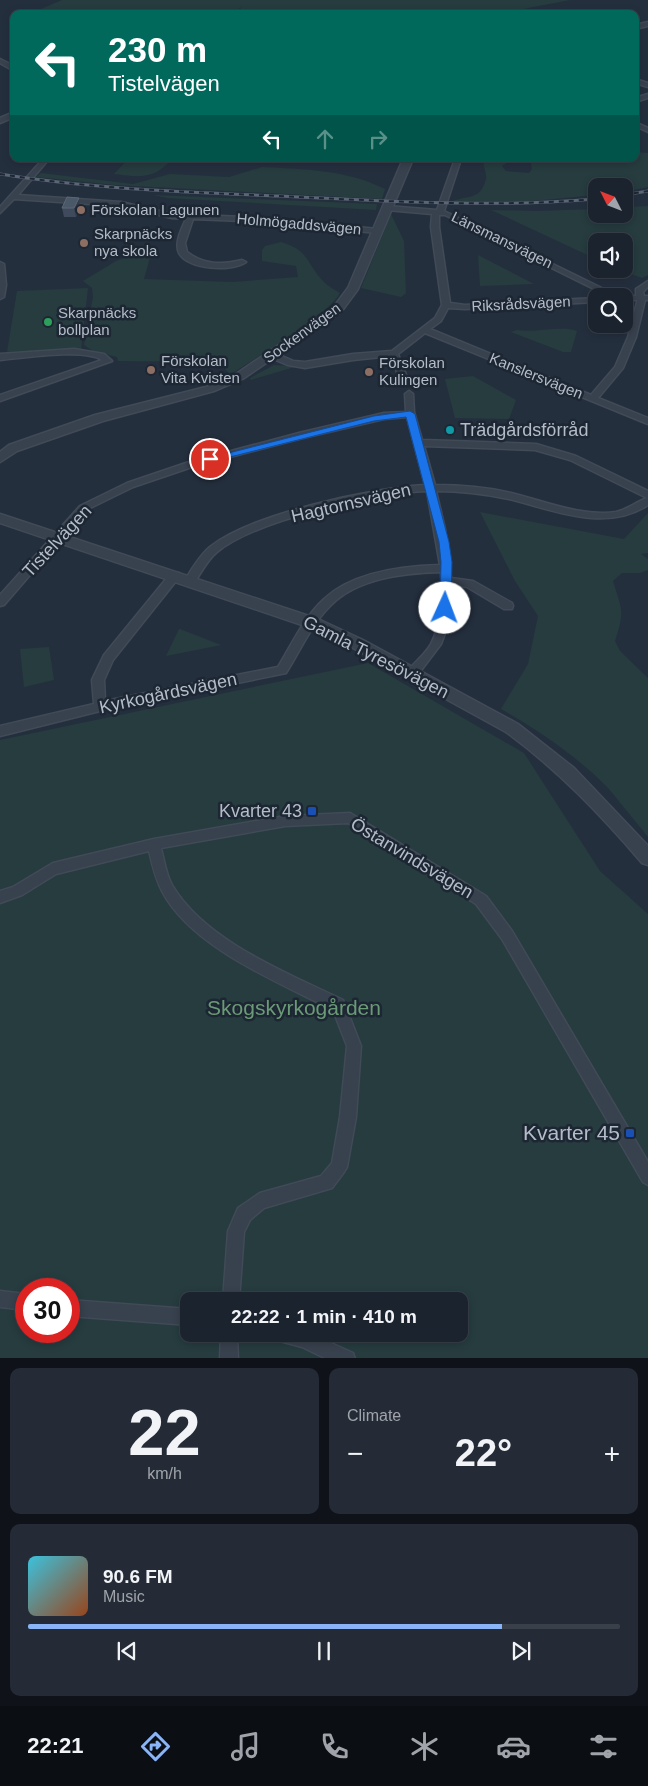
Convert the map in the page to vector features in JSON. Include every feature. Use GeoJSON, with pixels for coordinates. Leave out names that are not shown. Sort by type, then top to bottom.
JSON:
{"type":"FeatureCollection","features":[{"type":"Feature","properties":{"kind":"street"},"geometry":{"type":"LineString","coordinates":[[2,72],[10,71]]}},
{"type":"Feature","properties":{"kind":"street"},"geometry":{"type":"LineString","coordinates":[[0,210],[43,162]]}},
{"type":"Feature","properties":{"kind":"street","name":"Sockenvägen"},"geometry":{"type":"LineString","coordinates":[[2,453],[99,418],[221,385],[247,373],[343,303],[363,269],[407,162]]}},
{"type":"Feature","properties":{"kind":"street","name":"Länsmansvägen"},"geometry":{"type":"LineString","coordinates":[[457,162],[438,213],[446,213],[598,288]]}},
{"type":"Feature","properties":{"kind":"street","name":"Holmögaddsvägen"},"geometry":{"type":"LineString","coordinates":[[13,197],[121,204],[172,216],[268,220],[377,231]]}},
{"type":"Feature","properties":{"kind":"street"},"geometry":{"type":"LineString","coordinates":[[272,355],[291,363],[305,365],[353,357],[394,354],[438,319],[446,305],[435,227],[438,213],[387,208]]}},
{"type":"Feature","properties":{"kind":"street"},"geometry":{"type":"LineString","coordinates":[[190,216],[181,243],[183,253],[191,260],[208,265],[230,266],[242,262]]}},
{"type":"Feature","properties":{"kind":"street"},"geometry":{"type":"LineString","coordinates":[[0,264],[2,285],[0,296]]}},
{"type":"Feature","properties":{"kind":"street"},"geometry":{"type":"LineString","coordinates":[[592,399],[619,368],[632,338],[641,302],[644,298],[639,291],[648,283]]}},
{"type":"Feature","properties":{"kind":"street","name":"Riksrådsvägen"},"geometry":{"type":"LineString","coordinates":[[446,305],[465,307],[588,300]]}},
{"type":"Feature","properties":{"kind":"street","name":"Kanslersvägen"},"geometry":{"type":"LineString","coordinates":[[424,330],[648,422]]}},
{"type":"Feature","properties":{"kind":"street"},"geometry":{"type":"LineString","coordinates":[[0,356],[84,352],[101,355],[108,361],[0,398]]}},
{"type":"Feature","properties":{"kind":"street"},"geometry":{"type":"LineString","coordinates":[[394,354],[404,380]]}},
{"type":"Feature","properties":{"kind":"street"},"geometry":{"type":"LineString","coordinates":[[409,394],[410,414],[444,542],[446,568],[445,608],[437,643],[412,674]]}},
{"type":"Feature","properties":{"kind":"street","name":"Tistelvägen"},"geometry":{"type":"LineString","coordinates":[[0,602],[83,508],[130,485],[161,474],[302,435],[384,416],[410,414]]}},
{"type":"Feature","properties":{"kind":"street"},"geometry":{"type":"LineString","coordinates":[[418,442],[536,447],[573,458],[648,494]]}},
{"type":"Feature","properties":{"kind":"street","name":"Hagtornsvägen"},"geometry":{"type":"LineString","coordinates":[[190,580],[213,550],[226,541],[261,526],[377,494],[430,488],[495,493],[579,513],[620,514],[633,512],[648,501]]}},
{"type":"Feature","properties":{"kind":"street","name":"Gamla Tyresövägen"},"geometry":{"type":"LineString","coordinates":[[0,518],[190,580],[333,631],[512,728],[549,755],[587,789],[648,858]]}},
{"type":"Feature","properties":{"kind":"street","name":"Kyrkogårdsvägen"},"geometry":{"type":"LineString","coordinates":[[0,731],[100,707],[282,670],[327,602],[342,590],[400,572],[423,568],[446,568]]}},
{"type":"Feature","properties":{"kind":"street"},"geometry":{"type":"LineString","coordinates":[[100,707],[98,680],[108,658],[175,576]]}},
{"type":"Feature","properties":{"kind":"street"},"geometry":{"type":"LineString","coordinates":[[446,581],[469,584],[508,606]]}},
{"type":"Feature","properties":{"kind":"street","name":"Östanvindsvägen"},"geometry":{"type":"LineString","coordinates":[[0,897],[17,891],[53,869],[154,844],[286,821],[350,818],[482,900],[507,935],[648,1177]]}},
{"type":"Feature","properties":{"kind":"street"},"geometry":{"type":"LineString","coordinates":[[154,844],[168,891],[192,919],[236,952],[338,1005],[354,1046],[348,1117],[339,1167],[326,1182],[260,1201],[244,1214],[236,1231],[232,1292]]}},
{"type":"Feature","properties":{"kind":"street"},"geometry":{"type":"LineString","coordinates":[[0,1299],[15,1301]]}},
{"type":"Feature","properties":{"kind":"street"},"geometry":{"type":"LineString","coordinates":[[80,1309],[180,1316]]}},
{"type":"Feature","properties":{"kind":"street"},"geometry":{"type":"LineString","coordinates":[[228,1358],[229,1342]]}},
{"type":"Feature","properties":{"kind":"street"},"geometry":{"type":"LineString","coordinates":[[310,1342],[347,1358]]}},
{"type":"Feature","properties":{"kind":"green space"},"geometry":{"type":"Polygon","coordinates":[[[62,0],[570,0],[519,10],[239,10],[243,6],[238,10],[38,10],[62,0]]]}},
{"type":"Feature","properties":{"kind":"green space"},"geometry":{"type":"Polygon","coordinates":[[[639,152],[648,153],[648,187],[633,190],[633,178],[588,178],[588,196],[533,201],[451,202],[472,196],[480,191],[486,179],[484,162],[508,162],[502,166],[506,171],[529,173],[532,169],[531,163],[533,162],[639,162],[639,152]]]}},
{"type":"Feature","properties":{"kind":"green space"},"geometry":{"type":"Polygon","coordinates":[[[125,162],[169,162],[159,171],[146,176],[114,174],[125,162]]]}},
{"type":"Feature","properties":{"kind":"green space"},"geometry":{"type":"Polygon","coordinates":[[[262,167],[341,174],[385,189],[382,199],[115,185],[36,177],[41,173],[133,184],[170,174],[229,177],[262,167]]]}},
{"type":"Feature","properties":{"kind":"green space"},"geometry":{"type":"Polygon","coordinates":[[[153,195],[377,204],[376,210],[167,198],[153,195]]]}},
{"type":"Feature","properties":{"kind":"green space"},"geometry":{"type":"Polygon","coordinates":[[[648,206],[648,275],[642,278],[633,275],[633,233],[588,233],[588,255],[491,210],[588,209],[588,223],[633,223],[633,207],[648,206]]]}},
{"type":"Feature","properties":{"kind":"green space"},"geometry":{"type":"Polygon","coordinates":[[[391,214],[404,241],[406,293],[401,297],[361,288],[391,214]]]}},
{"type":"Feature","properties":{"kind":"green space"},"geometry":{"type":"Polygon","coordinates":[[[281,242],[303,253],[324,282],[340,293],[333,303],[321,314],[230,375],[220,362],[118,361],[117,357],[93,351],[84,345],[93,297],[92,288],[83,281],[116,261],[153,247],[144,279],[232,282],[298,277],[296,266],[262,261],[262,250],[265,246],[281,242]]]}},
{"type":"Feature","properties":{"kind":"green space"},"geometry":{"type":"Polygon","coordinates":[[[478,255],[534,284],[480,286],[478,255]]]}},
{"type":"Feature","properties":{"kind":"green space","name":"Skarpnäcks bollplan"},"geometry":{"type":"Polygon","coordinates":[[[88,288],[81,350],[7,352],[17,291],[88,288]]]}},
{"type":"Feature","properties":{"kind":"green space"},"geometry":{"type":"Polygon","coordinates":[[[571,329],[577,331],[571,352],[563,352],[511,332],[517,330],[571,329]]]}},
{"type":"Feature","properties":{"kind":"green space"},"geometry":{"type":"Polygon","coordinates":[[[274,365],[298,366],[251,380],[250,378],[274,365]]]}},
{"type":"Feature","properties":{"kind":"green space"},"geometry":{"type":"Polygon","coordinates":[[[473,376],[516,400],[509,419],[455,418],[445,379],[473,376]]]}},
{"type":"Feature","properties":{"kind":"green space"},"geometry":{"type":"Polygon","coordinates":[[[480,512],[624,539],[648,513],[648,553],[641,554],[648,559],[648,570],[640,573],[622,573],[613,581],[621,611],[615,641],[620,651],[648,678],[648,837],[597,777],[571,755],[530,726],[501,709],[528,664],[538,616],[515,581],[480,512]]]}},
{"type":"Feature","properties":{"kind":"green space"},"geometry":{"type":"Polygon","coordinates":[[[180,629],[221,645],[166,656],[180,629]]]}},
{"type":"Feature","properties":{"kind":"green space"},"geometry":{"type":"Polygon","coordinates":[[[49,647],[54,680],[24,687],[20,649],[49,647]]]}},
{"type":"Feature","properties":{"kind":"green space","name":"Skogskyrkogården"},"geometry":{"type":"Polygon","coordinates":[[[368,663],[524,753],[600,871],[648,914],[648,1358],[0,1358],[0,740],[368,663]]]}},
{"type":"Feature","properties":{"kind":"building"},"geometry":{"type":"Polygon","coordinates":[[[67,197],[79,198],[74,208],[62,208],[67,197]]]}},
{"type":"Feature","properties":{"kind":"railway"},"geometry":{"type":"LineString","coordinates":[[0,174],[69,183],[139,189],[398,202],[517,203],[588,200]]}},
{"type":"Feature","properties":{"kind":"railway"},"geometry":{"type":"LineString","coordinates":[[633,194],[648,191]]}},
{"type":"Feature","properties":{"kind":"place","name":"Förskolan Lagunen"},"geometry":{"type":"Point","coordinates":[81,210]}},
{"type":"Feature","properties":{"kind":"place","name":"Skarpnäcks nya skola"},"geometry":{"type":"Point","coordinates":[84,243]}},
{"type":"Feature","properties":{"kind":"place","name":"Skarpnäcks bollplan"},"geometry":{"type":"Point","coordinates":[48,322]}},
{"type":"Feature","properties":{"kind":"place","name":"Förskolan Vita Kvisten"},"geometry":{"type":"Point","coordinates":[151,370]}},
{"type":"Feature","properties":{"kind":"place","name":"Förskolan Kulingen"},"geometry":{"type":"Point","coordinates":[369,372]}},
{"type":"Feature","properties":{"kind":"place","name":"Trädgårdsförråd"},"geometry":{"type":"Point","coordinates":[450,430]}},
{"type":"Feature","properties":{"kind":"place","name":"Kvarter 43"},"geometry":{"type":"Point","coordinates":[312,811]}},
{"type":"Feature","properties":{"kind":"place","name":"Kvarter 45"},"geometry":{"type":"Point","coordinates":[630,1133]}},
{"type":"Feature","properties":{"kind":"route"},"geometry":{"type":"LineString","coordinates":[[210,459],[374,418],[410,414],[444,542],[446,562],[445,608]]}}]}
